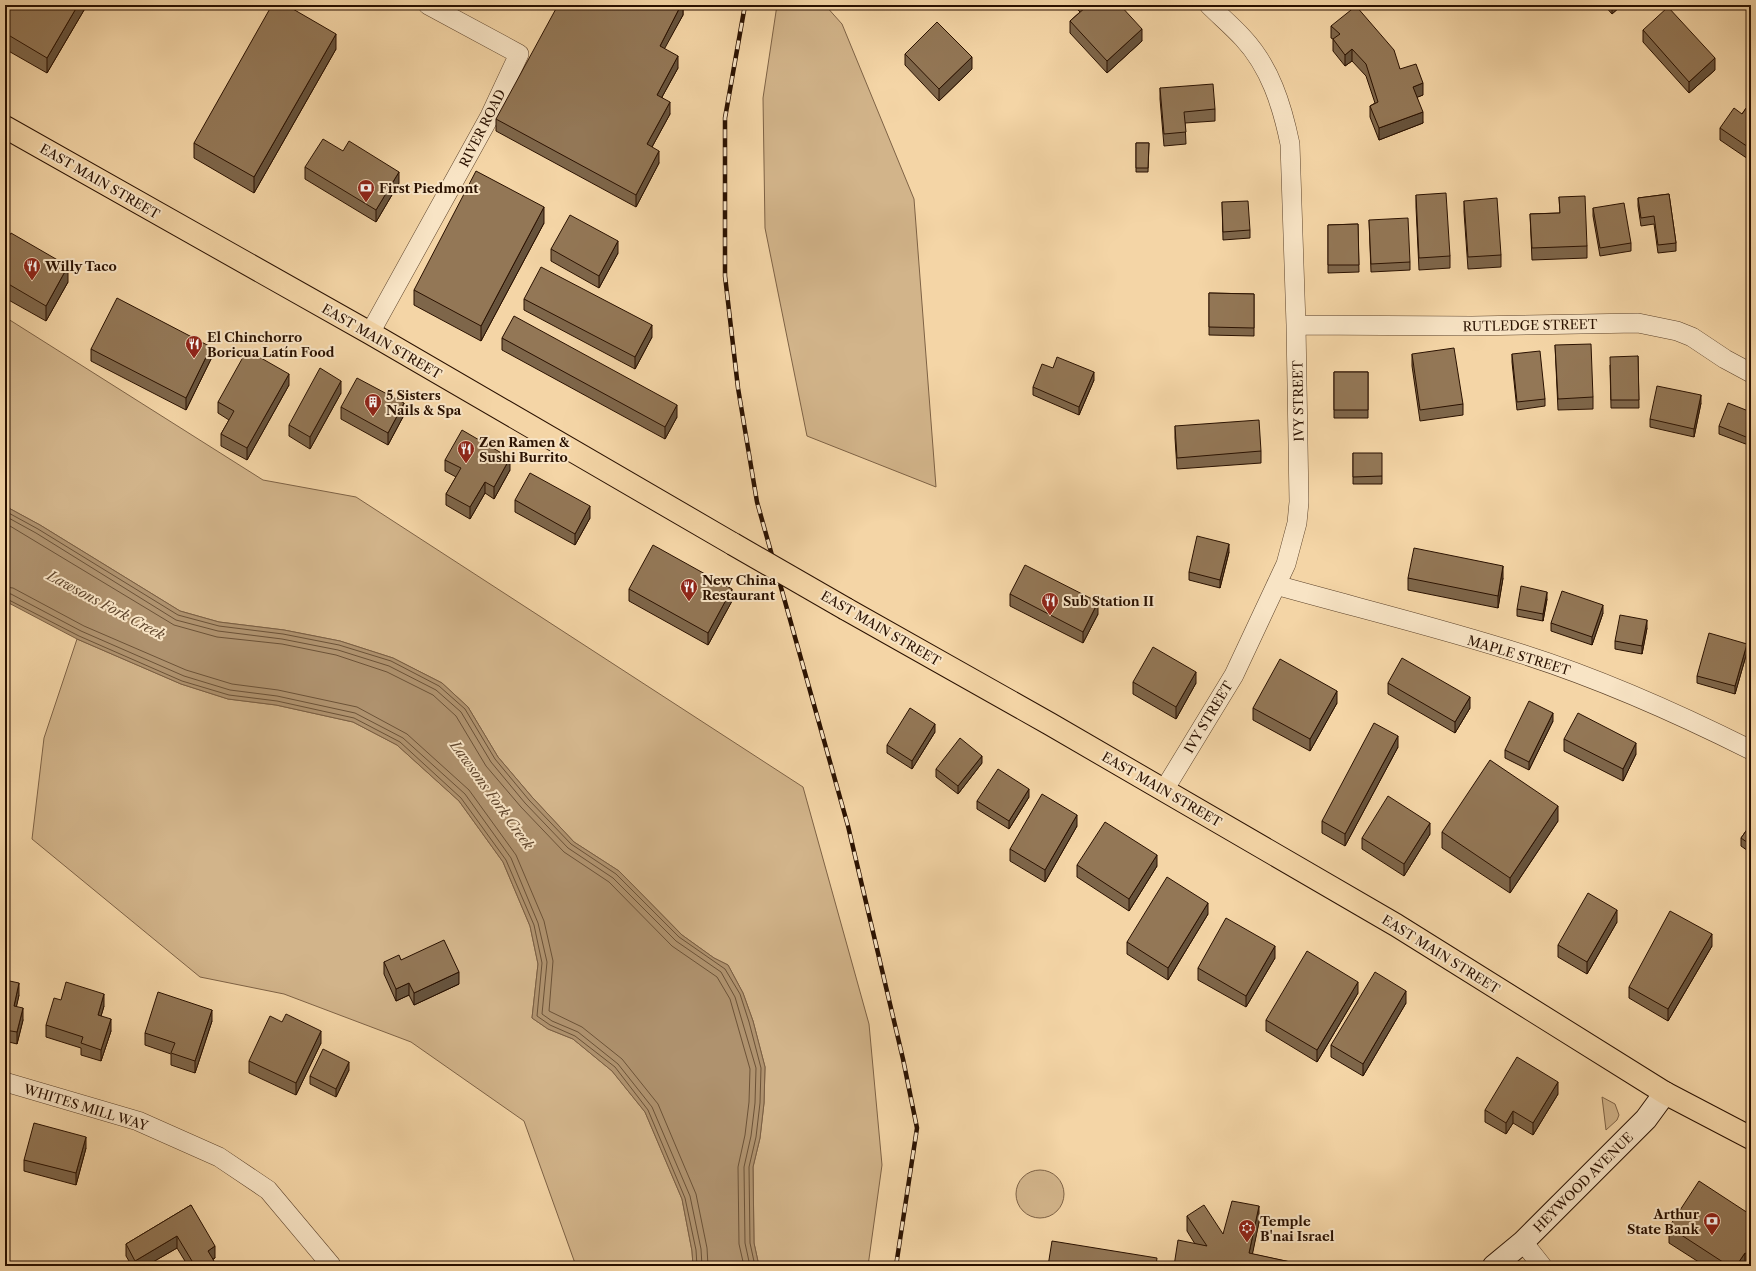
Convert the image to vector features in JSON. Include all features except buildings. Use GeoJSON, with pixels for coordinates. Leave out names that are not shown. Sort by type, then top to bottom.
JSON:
{"type":"FeatureCollection","features":[{"type":"Feature","properties":{"kind":"main road","name":"EAST MAIN STREET"},"geometry":{"type":"LineString","coordinates":[[5,127],[370,333],[846,609],[1164,790],[1396,925],[1665,1093],[1751,1138]]}},
{"type":"Feature","properties":{"kind":"street","name":"RIVER ROAD"},"geometry":{"type":"LineString","coordinates":[[370,333],[490,116],[519,54],[428,5]]}},
{"type":"Feature","properties":{"kind":"street","name":"IVY STREET"},"geometry":{"type":"LineString","coordinates":[[1164,790],[1234,675],[1286,564],[1293,544],[1299,502],[1296,325],[1290,144],[1284,115],[1274,87],[1260,62],[1243,38],[1210,5]]}},
{"type":"Feature","properties":{"kind":"street","name":"RUTLEDGE STREET"},"geometry":{"type":"LineString","coordinates":[[1296,325],[1472,326],[1638,323],[1677,331],[1692,337],[1725,359],[1751,373]]}},
{"type":"Feature","properties":{"kind":"street","name":"MAPLE STREET"},"geometry":{"type":"LineString","coordinates":[[1276,585],[1522,654],[1646,700],[1751,750]]}},
{"type":"Feature","properties":{"kind":"street","name":"WHITES MILL WAY"},"geometry":{"type":"LineString","coordinates":[[5,1082],[138,1121],[219,1157],[268,1190],[331,1265]]}},
{"type":"Feature","properties":{"kind":"street","name":"HEYWOOD AVENUE"},"geometry":{"type":"LineString","coordinates":[[1494,1266],[1523,1242],[1646,1119],[1665,1093]]}},
{"type":"Feature","properties":{"kind":"street"},"geometry":{"type":"LineString","coordinates":[[1523,1242],[1542,1266]]}},
{"type":"Feature","properties":{"kind":"shaded area"},"geometry":{"type":"Polygon","coordinates":[[[777,5],[825,5],[842,24],[914,199],[936,487],[807,436],[765,228],[763,98],[777,5]]]}},
{"type":"Feature","properties":{"kind":"shaded area"},"geometry":{"type":"Polygon","coordinates":[[[5,317],[263,480],[356,497],[803,787],[869,1024],[882,1165],[868,1266],[759,1266],[754,1243],[753,1167],[760,1138],[764,1103],[765,1067],[753,1021],[743,993],[728,965],[714,958],[682,935],[619,871],[574,842],[532,797],[498,757],[468,707],[442,683],[393,658],[340,641],[284,630],[219,622],[180,611],[40,525],[5,506],[5,317]]]}},
{"type":"Feature","properties":{"kind":"shaded area"},"geometry":{"type":"Polygon","coordinates":[[[77,639],[181,684],[228,699],[276,705],[353,722],[397,745],[459,801],[503,862],[530,926],[538,964],[532,1018],[548,1029],[573,1039],[612,1071],[645,1112],[682,1199],[692,1251],[693,1266],[576,1266],[524,1121],[411,1042],[284,994],[200,977],[32,839],[44,738],[77,639]]]}},
{"type":"Feature","properties":{"kind":"shaded area"},"geometry":{"type":"Polygon","coordinates":[[[1602,1097],[1615,1104],[1619,1115],[1617,1120],[1606,1130],[1602,1097]]]}},
{"type":"Feature","properties":{"kind":"shaded area"},"geometry":{"type":"Polygon","coordinates":[[[1035,1170],[1045,1170],[1054,1174],[1060,1180],[1063,1185],[1063,1203],[1054,1214],[1045,1218],[1035,1218],[1026,1214],[1020,1208],[1016,1199],[1016,1189],[1020,1180],[1026,1174],[1035,1170]]]}},
{"type":"Feature","properties":{"kind":"water","name":"Lawsons Fork Creek"},"geometry":{"type":"Polygon","coordinates":[[[5,506],[40,525],[180,611],[219,622],[284,630],[340,641],[393,658],[442,683],[468,707],[498,757],[532,797],[574,842],[619,871],[682,935],[714,958],[728,965],[743,993],[753,1021],[765,1067],[764,1103],[760,1138],[753,1167],[754,1243],[759,1266],[693,1266],[692,1251],[682,1199],[645,1112],[612,1071],[573,1039],[548,1029],[532,1018],[538,964],[530,926],[503,862],[459,801],[397,745],[353,722],[276,705],[228,699],[181,684],[77,639],[5,601],[5,506]]]}},
{"type":"Feature","properties":{"kind":"railway"},"geometry":{"type":"LineString","coordinates":[[745,5],[725,118],[725,276],[738,388],[757,502],[848,826],[903,1059],[917,1128],[896,1266]]}},
{"type":"Feature","properties":{"kind":"place","name":"First Piedmont"},"geometry":{"type":"Point","coordinates":[366,203]}},
{"type":"Feature","properties":{"kind":"place","name":"Willy Taco"},"geometry":{"type":"Point","coordinates":[32,281]}},
{"type":"Feature","properties":{"kind":"place","name":"El Chinchorro Boricua Latín Food"},"geometry":{"type":"Point","coordinates":[194,359]}},
{"type":"Feature","properties":{"kind":"place","name":"5 Sisters Nails & Spa"},"geometry":{"type":"Point","coordinates":[373,417]}},
{"type":"Feature","properties":{"kind":"place","name":"Zen Ramen & Sushi Burrito"},"geometry":{"type":"Point","coordinates":[466,464]}},
{"type":"Feature","properties":{"kind":"place","name":"New China Restaurant"},"geometry":{"type":"Point","coordinates":[689,602]}},
{"type":"Feature","properties":{"kind":"place","name":"Sub Station II"},"geometry":{"type":"Point","coordinates":[1050,616]}},
{"type":"Feature","properties":{"kind":"place","name":"Arthur State Bank"},"geometry":{"type":"Point","coordinates":[1712,1236]}},
{"type":"Feature","properties":{"kind":"place","name":"Temple B'nai Israel"},"geometry":{"type":"Point","coordinates":[1247,1243]}}]}
